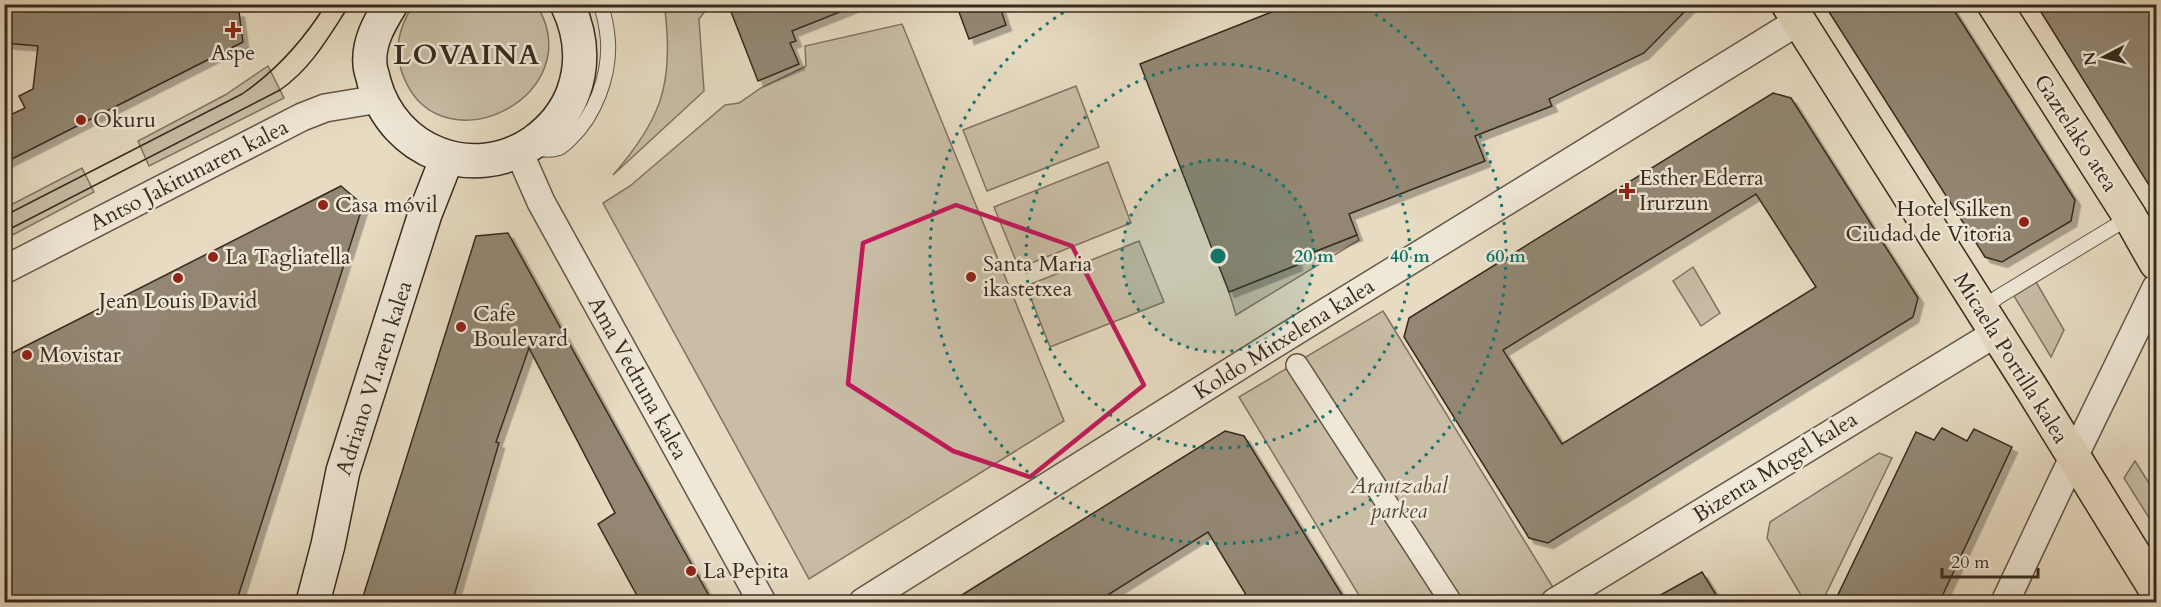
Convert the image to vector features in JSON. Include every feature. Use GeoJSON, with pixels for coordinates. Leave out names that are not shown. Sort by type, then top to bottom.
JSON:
{"type":"FeatureCollection","features":[{"type":"Feature","properties":{"kind":"main road"},"geometry":{"type":"LineString","coordinates":[[391,4],[379,24],[372,44],[370,64],[379,99],[396,125],[419,145],[447,158],[471,161],[496,159],[524,149],[550,130],[568,106],[578,78],[580,48],[574,18],[567,4]]}},
{"type":"Feature","properties":{"kind":"main road","name":"Gaztelako atea"},"geometry":{"type":"LineString","coordinates":[[1994,4],[2157,263]]}},
{"type":"Feature","properties":{"kind":"main road","name":"Micaela Portilla kalea"},"geometry":{"type":"LineString","coordinates":[[1794,13],[2157,590]]}},
{"type":"Feature","properties":{"kind":"main road","name":"Adriano VI.aren kalea"},"geometry":{"type":"LineString","coordinates":[[313,603],[343,471],[425,214],[447,158]]}},
{"type":"Feature","properties":{"kind":"street","name":"Koldo Mitxelena kalea"},"geometry":{"type":"LineString","coordinates":[[863,603],[1319,317],[1794,13]]}},
{"type":"Feature","properties":{"kind":"street","name":"Antso Jakitunaren kalea"},"geometry":{"type":"LineString","coordinates":[[4,270],[302,117],[325,108],[379,99]]}},
{"type":"Feature","properties":{"kind":"street","name":"Ama Vedruna kalea"},"geometry":{"type":"LineString","coordinates":[[524,149],[541,202],[762,603]]}},
{"type":"Feature","properties":{"kind":"street"},"geometry":{"type":"LineString","coordinates":[[2005,603],[2157,288]]}},
{"type":"Feature","properties":{"kind":"street","name":"Bizenta Mogel kalea"},"geometry":{"type":"LineString","coordinates":[[1555,603],[1989,322]]}},
{"type":"Feature","properties":{"kind":"street"},"geometry":{"type":"LineString","coordinates":[[1297,365],[1451,603]]}},
{"type":"Feature","properties":{"kind":"lane"},"geometry":{"type":"LineString","coordinates":[[524,149],[561,148],[577,132],[589,115],[599,94],[605,72],[608,42],[600,4]]}},
{"type":"Feature","properties":{"kind":"lane"},"geometry":{"type":"LineString","coordinates":[[1989,322],[1998,297],[2130,217]]}},
{"type":"Feature","properties":{"kind":"highlighted area"},"geometry":{"type":"Polygon","coordinates":[[[956,205],[1072,246],[1144,385],[1030,477],[953,451],[848,384],[863,243],[956,205]]]}},
{"type":"Feature","properties":{"kind":"green space"},"geometry":{"type":"Polygon","coordinates":[[[536,4],[548,37],[545,67],[530,91],[506,110],[478,119],[449,118],[423,105],[404,78],[398,49],[404,23],[413,5],[536,4]]]}},
{"type":"Feature","properties":{"kind":"green space"},"geometry":{"type":"Polygon","coordinates":[[[676,5],[710,5],[699,19],[704,91],[613,175],[643,136],[660,100],[667,59],[665,10],[676,5]]]}},
{"type":"Feature","properties":{"kind":"green space"},"geometry":{"type":"Polygon","coordinates":[[[902,24],[1064,421],[809,579],[603,203],[630,186],[725,105],[739,103],[761,88],[806,66],[805,46],[902,24]]]}},
{"type":"Feature","properties":{"kind":"green space"},"geometry":{"type":"Polygon","coordinates":[[[268,66],[284,98],[149,166],[138,141],[225,95],[268,66]]]}},
{"type":"Feature","properties":{"kind":"green space"},"geometry":{"type":"Polygon","coordinates":[[[1076,86],[1099,147],[987,191],[963,130],[1076,86]]]}},
{"type":"Feature","properties":{"kind":"green space"},"geometry":{"type":"Polygon","coordinates":[[[1108,162],[1131,223],[1019,268],[994,207],[1108,162]]]}},
{"type":"Feature","properties":{"kind":"green space"},"geometry":{"type":"Polygon","coordinates":[[[82,168],[94,192],[5,239],[5,208],[82,168]]]}},
{"type":"Feature","properties":{"kind":"green space"},"geometry":{"type":"Polygon","coordinates":[[[1357,235],[1359,240],[1236,315],[1229,292],[1297,265],[1296,259],[1357,235]]]}},
{"type":"Feature","properties":{"kind":"green space"},"geometry":{"type":"Polygon","coordinates":[[[1139,241],[1164,302],[1050,347],[1026,286],[1139,241]]]}},
{"type":"Feature","properties":{"kind":"green space"},"geometry":{"type":"Polygon","coordinates":[[[1693,267],[1720,313],[1701,326],[1673,281],[1693,267]]]}},
{"type":"Feature","properties":{"kind":"green space"},"geometry":{"type":"Polygon","coordinates":[[[2036,282],[2064,330],[2051,357],[2014,296],[2036,282]]]}},
{"type":"Feature","properties":{"kind":"green space","name":"Arantzabal parkea"},"geometry":{"type":"Polygon","coordinates":[[[1383,311],[1562,602],[1363,602],[1239,397],[1383,311]]]}},
{"type":"Feature","properties":{"kind":"green space"},"geometry":{"type":"Polygon","coordinates":[[[1879,453],[1892,458],[1822,602],[1805,602],[1767,538],[1770,522],[1879,453]]]}},
{"type":"Feature","properties":{"kind":"green space"},"geometry":{"type":"Polygon","coordinates":[[[2135,461],[2156,494],[2156,529],[2124,478],[2135,461]]]}},
{"type":"Feature","properties":{"kind":"building"},"geometry":{"type":"Polygon","coordinates":[[[4,4],[178,4],[239,12],[243,42],[4,163],[4,118],[25,108],[19,96],[33,89],[38,46],[4,43],[4,4]]]}},
{"type":"Feature","properties":{"kind":"building"},"geometry":{"type":"Polygon","coordinates":[[[728,4],[855,4],[855,6],[792,31],[796,41],[790,43],[799,64],[758,81],[728,4]]]}},
{"type":"Feature","properties":{"kind":"building"},"geometry":{"type":"Polygon","coordinates":[[[956,4],[999,4],[1006,25],[969,39],[956,4]]]}},
{"type":"Feature","properties":{"kind":"building"},"geometry":{"type":"Polygon","coordinates":[[[1292,4],[1692,4],[1644,53],[1549,99],[1552,106],[1475,136],[1485,161],[1349,214],[1357,235],[1296,259],[1297,265],[1229,292],[1140,64],[1292,4]]]}},
{"type":"Feature","properties":{"kind":"building"},"geometry":{"type":"Polygon","coordinates":[[[1824,4],[1950,4],[2075,200],[2071,221],[2002,262],[1985,257],[1824,4]]]}},
{"type":"Feature","properties":{"kind":"building"},"geometry":{"type":"Polygon","coordinates":[[[2036,4],[2157,4],[2157,198],[2036,4]]]}},
{"type":"Feature","properties":{"kind":"building"},"geometry":{"type":"Polygon","coordinates":[[[1773,93],[1791,98],[1918,298],[1913,317],[1548,543],[1529,538],[1404,337],[1409,318],[1773,93]],[[1756,194],[1503,350],[1562,444],[1816,287],[1756,194]]]}},
{"type":"Feature","properties":{"kind":"building"},"geometry":{"type":"Polygon","coordinates":[[[341,186],[363,205],[236,603],[4,603],[4,357],[341,186]]]}},
{"type":"Feature","properties":{"kind":"building"},"geometry":{"type":"Polygon","coordinates":[[[508,233],[713,603],[641,603],[598,524],[615,513],[529,348],[496,442],[499,443],[452,603],[361,603],[476,236],[508,233]]]}},
{"type":"Feature","properties":{"kind":"building"},"geometry":{"type":"Polygon","coordinates":[[[1942,428],[1967,441],[1974,429],[2012,447],[1939,603],[1834,603],[1916,432],[1934,440],[1942,428]]]}},
{"type":"Feature","properties":{"kind":"building"},"geometry":{"type":"Polygon","coordinates":[[[1225,431],[1244,436],[1347,603],[1251,603],[1208,532],[1095,603],[949,603],[1225,431]]]}},
{"type":"Feature","properties":{"kind":"building"},"geometry":{"type":"Polygon","coordinates":[[[1702,572],[1721,603],[1646,603],[1702,572]]]}},
{"type":"Feature","properties":{"kind":"tram line"},"geometry":{"type":"LineString","coordinates":[[4,216],[242,94],[267,75],[288,54],[326,4]]}},
{"type":"Feature","properties":{"kind":"tram line"},"geometry":{"type":"LineString","coordinates":[[4,232],[280,90],[311,62],[350,4]]}},
{"type":"Feature","properties":{"kind":"place","name":"Aspe"},"geometry":{"type":"Point","coordinates":[233,30]}},
{"type":"Feature","properties":{"kind":"place","name":"Okuru"},"geometry":{"type":"Point","coordinates":[81,120]}},
{"type":"Feature","properties":{"kind":"place","name":"Esther Ederra Irurzun"},"geometry":{"type":"Point","coordinates":[1627,191]}},
{"type":"Feature","properties":{"kind":"place","name":"Casa móvil"},"geometry":{"type":"Point","coordinates":[323,205]}},
{"type":"Feature","properties":{"kind":"place","name":"Hotel Silken Ciudad de Vitoria"},"geometry":{"type":"Point","coordinates":[2024,222]}},
{"type":"Feature","properties":{"kind":"place","name":"La Tagliatella"},"geometry":{"type":"Point","coordinates":[213,257]}},
{"type":"Feature","properties":{"kind":"place","name":"Santa Maria ikastetxea"},"geometry":{"type":"Point","coordinates":[971,277]}},
{"type":"Feature","properties":{"kind":"place","name":"Jean Louis David"},"geometry":{"type":"Point","coordinates":[178,278]}},
{"type":"Feature","properties":{"kind":"place","name":"Cafe Boulevard"},"geometry":{"type":"Point","coordinates":[461,327]}},
{"type":"Feature","properties":{"kind":"place","name":"Movistar"},"geometry":{"type":"Point","coordinates":[27,355]}},
{"type":"Feature","properties":{"kind":"place","name":"La Pepita"},"geometry":{"type":"Point","coordinates":[691,571]}},
{"type":"Feature","properties":{"kind":"district","name":"LOVAINA"},"geometry":{"type":"Point","coordinates":[467,55]}}]}
